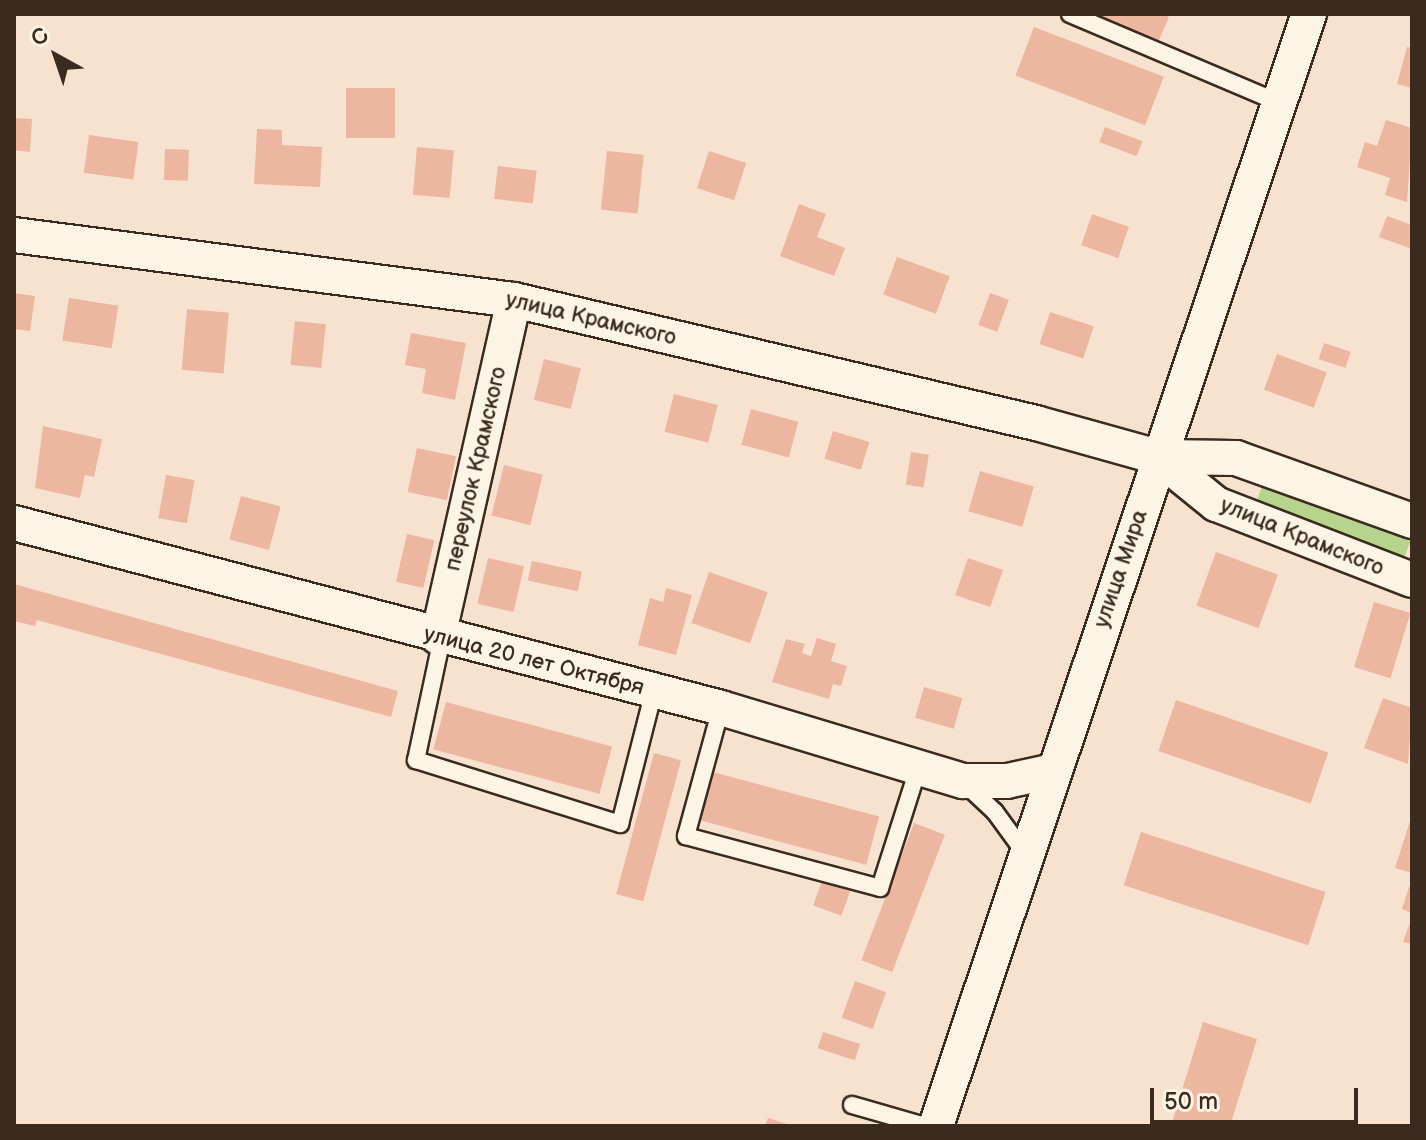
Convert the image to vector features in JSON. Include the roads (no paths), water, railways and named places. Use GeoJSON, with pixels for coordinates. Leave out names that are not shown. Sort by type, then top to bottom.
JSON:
{"type":"FeatureCollection","features":[{"type":"Feature","properties":{"kind":"street","name":"улица Мира"},"geometry":{"type":"LineString","coordinates":[[936,1126],[1025,853],[1309,14]]}},
{"type":"Feature","properties":{"kind":"street","name":"улица Крамского"},"geometry":{"type":"LineString","coordinates":[[14,235],[514,300],[1036,423],[1158,457],[1236,458],[1412,521]]}},
{"type":"Feature","properties":{"kind":"street","name":"переулок Крамского"},"geometry":{"type":"LineString","coordinates":[[440,637],[514,300]]}},
{"type":"Feature","properties":{"kind":"street","name":"улица Крамского"},"geometry":{"type":"LineString","coordinates":[[1158,457],[1216,504],[1412,580]]}},
{"type":"Feature","properties":{"kind":"street","name":"улица 20 лет Октября"},"geometry":{"type":"LineString","coordinates":[[14,523],[440,637],[721,708],[963,781],[1007,781],[1053,771]]}},
{"type":"Feature","properties":{"kind":"lane"},"geometry":{"type":"LineString","coordinates":[[1070,14],[1280,103]]}},
{"type":"Feature","properties":{"kind":"lane"},"geometry":{"type":"LineString","coordinates":[[440,637],[416,760],[620,824],[654,691]]}},
{"type":"Feature","properties":{"kind":"lane"},"geometry":{"type":"LineString","coordinates":[[721,708],[686,836],[880,888],[919,766]]}},
{"type":"Feature","properties":{"kind":"lane"},"geometry":{"type":"LineString","coordinates":[[963,781],[995,812],[1025,853]]}},
{"type":"Feature","properties":{"kind":"lane"},"geometry":{"type":"LineString","coordinates":[[852,1105],[925,1126]]}}]}
